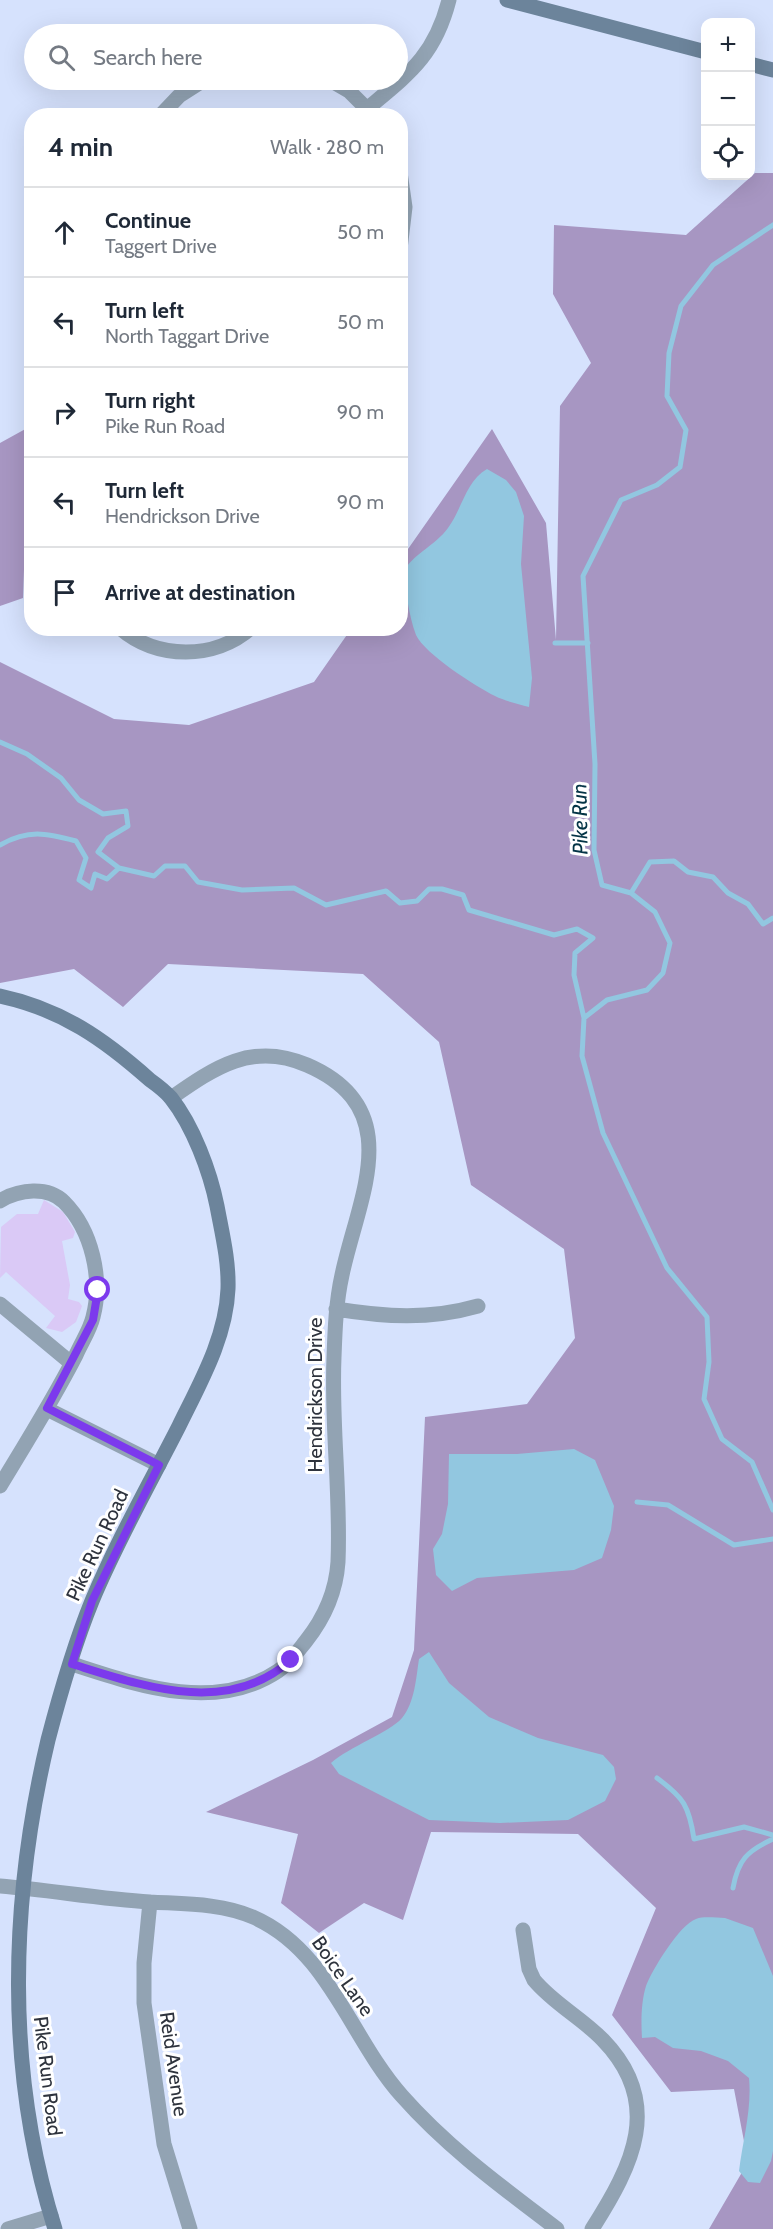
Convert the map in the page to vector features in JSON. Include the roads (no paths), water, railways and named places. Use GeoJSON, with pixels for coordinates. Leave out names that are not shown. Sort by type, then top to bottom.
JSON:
{"type":"FeatureCollection","features":[{"type":"Feature","properties":{"kind":"street"},"geometry":{"type":"LineString","coordinates":[[408,73],[428,52],[437,38],[449,0]]}},
{"type":"Feature","properties":{"kind":"street"},"geometry":{"type":"LineString","coordinates":[[507,0],[701,51]]}},
{"type":"Feature","properties":{"kind":"street"},"geometry":{"type":"LineString","coordinates":[[755,65],[773,70]]}},
{"type":"Feature","properties":{"kind":"street"},"geometry":{"type":"LineString","coordinates":[[167,108],[178,96],[188,90]]}},
{"type":"Feature","properties":{"kind":"street"},"geometry":{"type":"LineString","coordinates":[[343,90],[366,108]]}},
{"type":"Feature","properties":{"kind":"street"},"geometry":{"type":"LineString","coordinates":[[375,108],[392,90]]}},
{"type":"Feature","properties":{"kind":"street"},"geometry":{"type":"LineString","coordinates":[[132,636],[143,643],[166,651],[193,653],[242,636]]}},
{"type":"Feature","properties":{"kind":"street","name":"Pike Run Road"},"geometry":{"type":"LineString","coordinates":[[0,996],[52,1013],[90,1031],[118,1051],[171,1098],[204,1157],[213,1184],[226,1258],[228,1289],[225,1314],[210,1363],[92,1601],[48,1741],[28,1836],[22,1888],[18,2018],[27,2112],[53,2223]]}},
{"type":"Feature","properties":{"kind":"street","name":"Hendrickson Drive"},"geometry":{"type":"LineString","coordinates":[[72,1664],[137,1685],[178,1693],[199,1693],[251,1686],[285,1665],[319,1624],[333,1596],[338,1563],[334,1362],[336,1309],[342,1273],[366,1188],[369,1168],[368,1134],[357,1106],[338,1083],[321,1070],[302,1062],[271,1057],[232,1060],[214,1068],[171,1098]]}},
{"type":"Feature","properties":{"kind":"street"},"geometry":{"type":"LineString","coordinates":[[0,1201],[7,1196],[32,1191],[56,1194],[72,1211],[85,1232],[97,1276],[98,1290],[93,1320],[47,1408],[0,1486]]}},
{"type":"Feature","properties":{"kind":"street"},"geometry":{"type":"LineString","coordinates":[[0,1304],[71,1363]]}},
{"type":"Feature","properties":{"kind":"street"},"geometry":{"type":"LineString","coordinates":[[336,1309],[389,1317],[427,1317],[478,1306]]}},
{"type":"Feature","properties":{"kind":"street"},"geometry":{"type":"LineString","coordinates":[[47,1408],[159,1465]]}},
{"type":"Feature","properties":{"kind":"street","name":"Boice Lane"},"geometry":{"type":"LineString","coordinates":[[0,1886],[150,1902],[191,1904],[252,1916],[281,1932],[300,1947],[324,1979],[376,2062],[400,2094],[445,2142],[557,2229]]}},
{"type":"Feature","properties":{"kind":"street","name":"Reid Avenue"},"geometry":{"type":"LineString","coordinates":[[150,1902],[144,1963],[144,2003],[164,2144],[190,2229]]}},
{"type":"Feature","properties":{"kind":"street"},"geometry":{"type":"LineString","coordinates":[[523,1930],[529,1969],[534,1980],[602,2039],[626,2067],[634,2084],[638,2117],[637,2138],[606,2208],[592,2229]]}},
{"type":"Feature","properties":{"kind":"street"},"geometry":{"type":"LineString","coordinates":[[8,2229],[53,2223]]}},
{"type":"Feature","properties":{"kind":"water"},"geometry":{"type":"Polygon","coordinates":[[[487,469],[506,480],[516,492],[524,516],[521,564],[532,678],[529,707],[486,691],[451,669],[429,651],[416,635],[408,606],[408,565],[448,528],[469,488],[487,469]]]}},
{"type":"Feature","properties":{"kind":"water"},"geometry":{"type":"Polygon","coordinates":[[[574,1449],[595,1460],[614,1506],[611,1530],[602,1558],[574,1570],[477,1578],[452,1591],[436,1575],[433,1549],[442,1534],[448,1504],[449,1454],[517,1454],[574,1449]]]}},
{"type":"Feature","properties":{"kind":"water"},"geometry":{"type":"Polygon","coordinates":[[[429,1652],[449,1683],[489,1717],[538,1738],[603,1755],[614,1767],[616,1779],[605,1801],[568,1820],[500,1823],[429,1820],[339,1774],[331,1763],[402,1718],[410,1705],[419,1659],[429,1652]]]}},
{"type":"Feature","properties":{"kind":"water"},"geometry":{"type":"Polygon","coordinates":[[[725,1918],[753,1928],[773,1976],[773,2151],[771,2161],[760,2183],[748,2182],[739,2171],[748,2113],[749,2078],[728,2061],[701,2051],[673,2048],[655,2037],[642,2038],[643,1999],[646,1986],[667,1948],[682,1929],[696,1919],[725,1918]]]}},
{"type":"Feature","properties":{"kind":"waterway","name":"Pike Run"},"geometry":{"type":"LineString","coordinates":[[773,225],[713,265],[681,306],[669,353],[667,396],[686,430],[680,467],[657,485],[621,500],[583,576],[595,764],[594,850],[602,885],[631,893],[655,912],[670,943],[663,973],[647,990],[607,1000],[584,1018],[582,1056],[603,1133],[667,1268],[707,1317],[709,1362],[704,1399],[722,1439],[752,1462],[773,1510]]}},
{"type":"Feature","properties":{"kind":"waterway"},"geometry":{"type":"LineString","coordinates":[[555,643],[588,643]]}},
{"type":"Feature","properties":{"kind":"waterway"},"geometry":{"type":"LineString","coordinates":[[0,742],[27,754],[61,778],[79,800],[103,814],[126,811],[128,826],[108,838],[98,852],[119,868],[154,876],[165,866],[185,866],[198,882],[242,890],[294,888],[326,905],[386,891],[400,903],[417,901],[429,889],[442,889],[463,895],[469,910],[554,935],[577,929],[593,938],[575,953],[574,975],[584,1018]]}},
{"type":"Feature","properties":{"kind":"waterway"},"geometry":{"type":"LineString","coordinates":[[0,845],[19,836],[37,834],[76,841],[86,858],[79,880],[91,888],[95,874],[107,879],[119,868]]}},
{"type":"Feature","properties":{"kind":"waterway"},"geometry":{"type":"LineString","coordinates":[[631,893],[650,862],[674,861],[688,872],[713,877],[728,893],[748,904],[763,924],[773,918]]}},
{"type":"Feature","properties":{"kind":"waterway"},"geometry":{"type":"LineString","coordinates":[[637,1502],[668,1505],[734,1545],[773,1539]]}},
{"type":"Feature","properties":{"kind":"waterway"},"geometry":{"type":"LineString","coordinates":[[657,1778],[684,1804],[690,1818],[694,1839],[744,1827],[773,1835]]}},
{"type":"Feature","properties":{"kind":"waterway"},"geometry":{"type":"LineString","coordinates":[[733,1888],[738,1870],[745,1858],[750,1852],[773,1839]]}}]}
